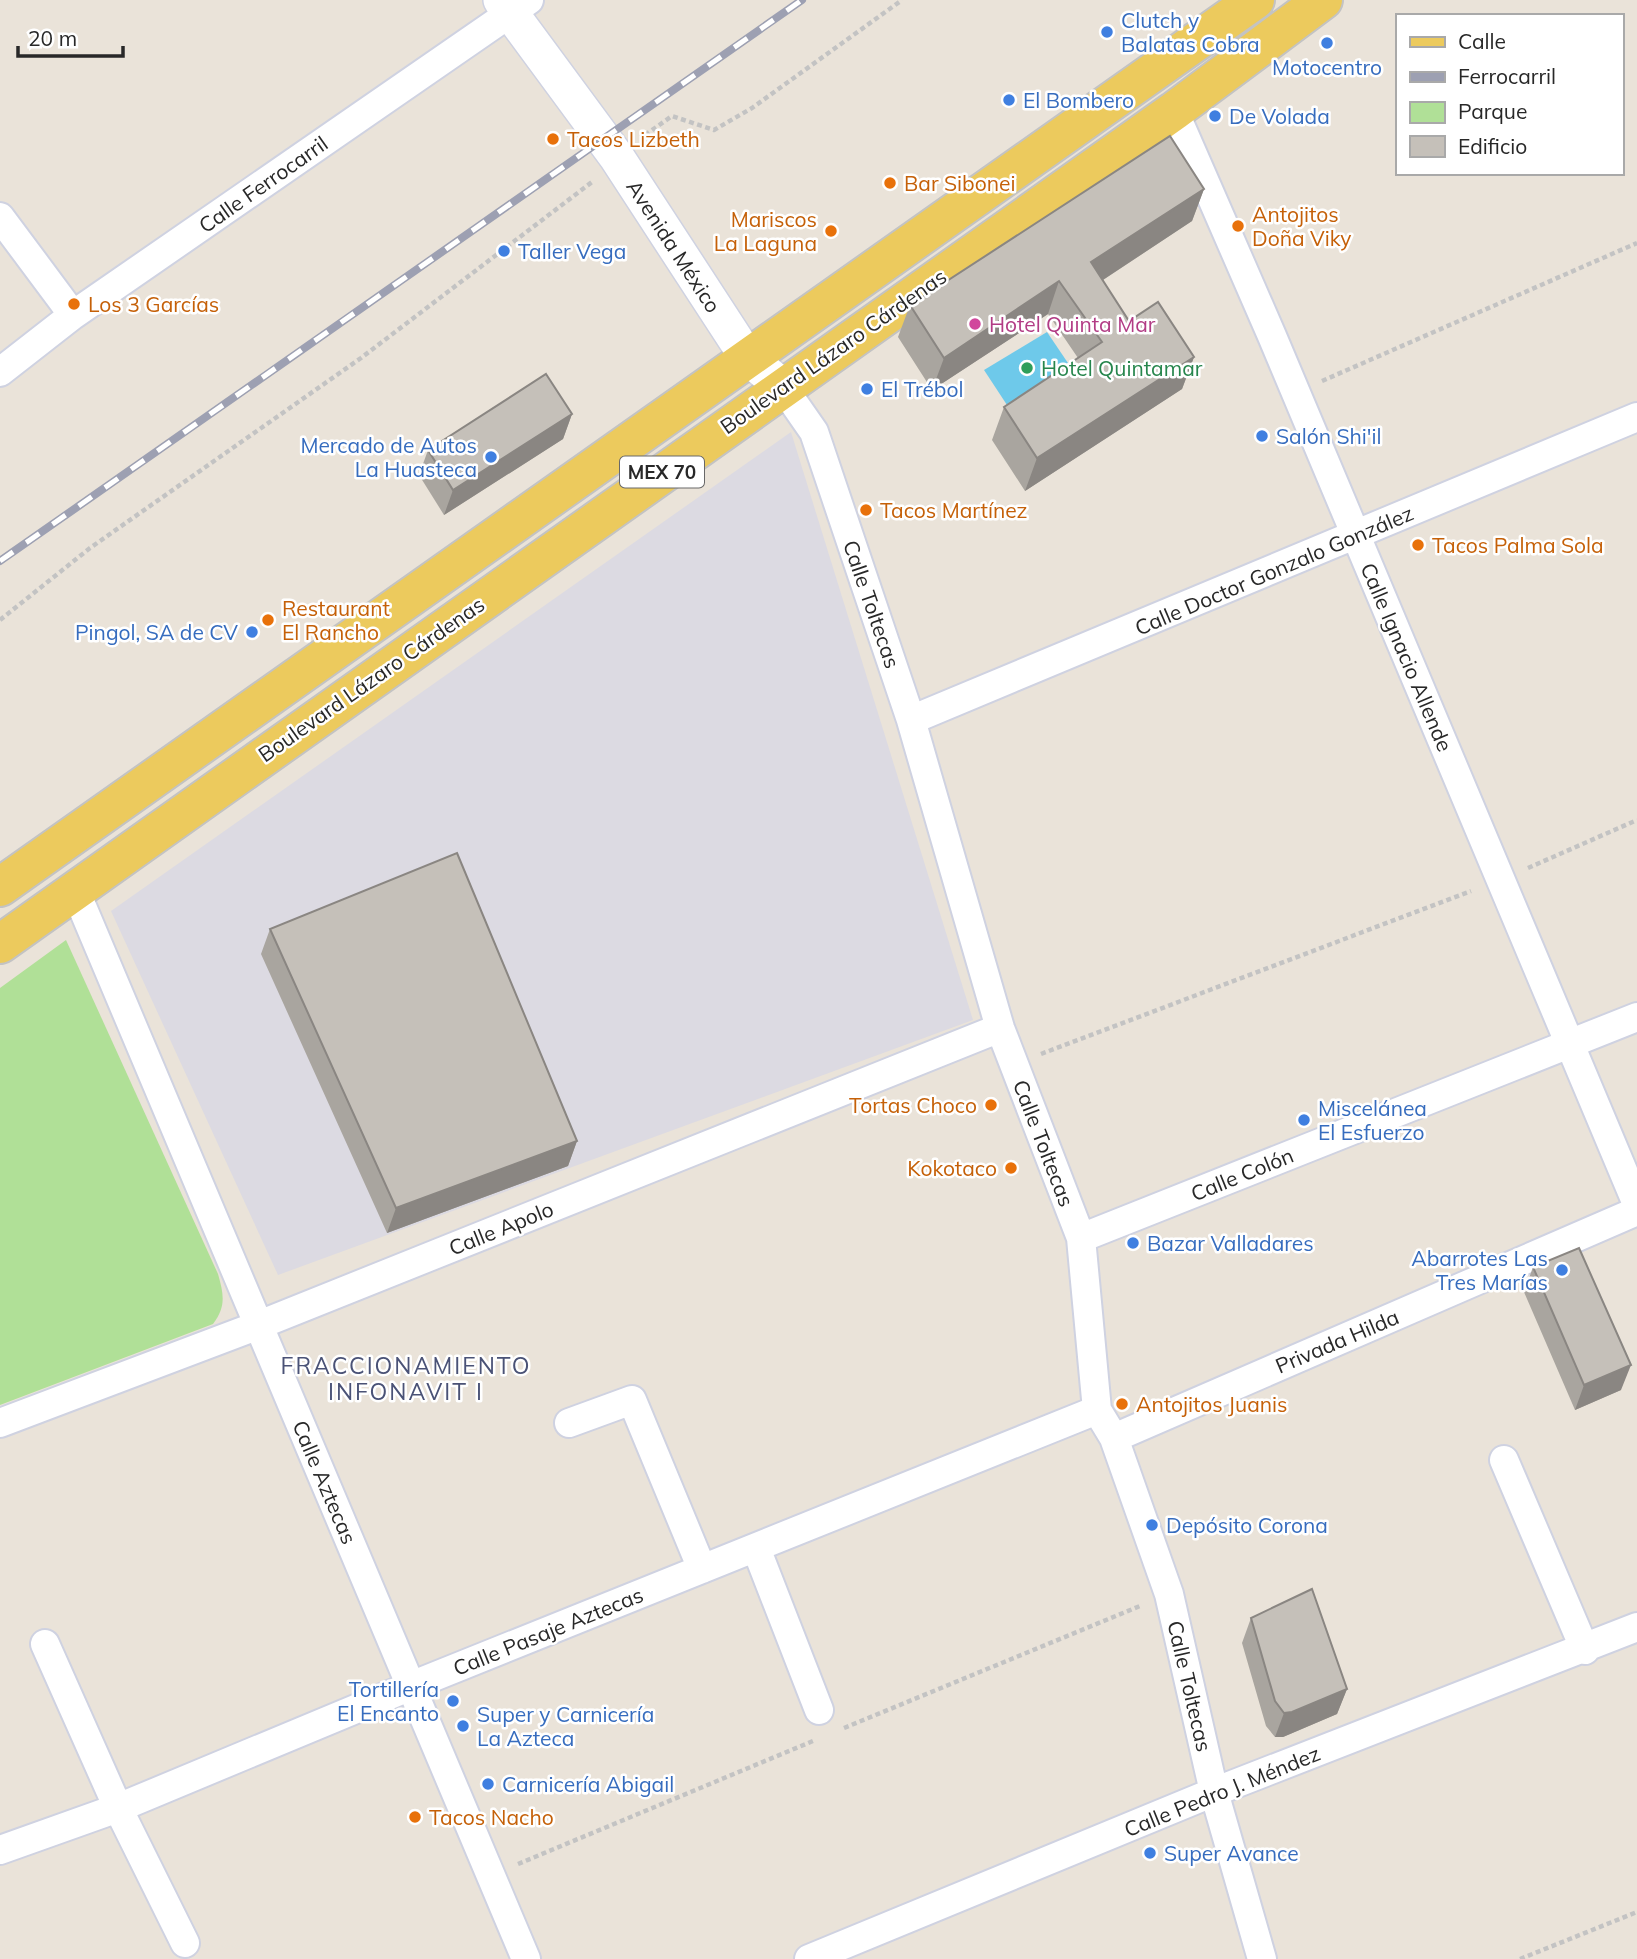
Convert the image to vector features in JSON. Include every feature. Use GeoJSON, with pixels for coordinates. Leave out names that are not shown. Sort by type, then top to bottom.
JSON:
{"type":"FeatureCollection","features":[{"type":"Feature","properties":{"kind":"main road","name":"MEX 70"},"geometry":{"type":"LineString","coordinates":[[0,887],[1255,0]]}},
{"type":"Feature","properties":{"kind":"main road","name":"Boulevard Lázaro Cárdenas"},"geometry":{"type":"LineString","coordinates":[[0,944],[782,386],[1174,111],[1323,0]]}},
{"type":"Feature","properties":{"kind":"street","name":"Avenida México"},"geometry":{"type":"LineString","coordinates":[[513,4],[747,357]]}},
{"type":"Feature","properties":{"kind":"street","name":"Calle Ferrocarril"},"geometry":{"type":"LineString","coordinates":[[0,372],[73,316],[513,4]]}},
{"type":"Feature","properties":{"kind":"street","name":"Calle Ignacio Allende"},"geometry":{"type":"LineString","coordinates":[[1174,111],[1296,392],[1637,1205]]}},
{"type":"Feature","properties":{"kind":"street"},"geometry":{"type":"LineString","coordinates":[[0,217],[73,316]]}},
{"type":"Feature","properties":{"kind":"street","name":"Calle Toltecas"},"geometry":{"type":"LineString","coordinates":[[747,357],[782,386],[814,432],[911,720],[1000,1028],[1081,1238],[1097,1410],[1114,1438],[1169,1594],[1214,1792],[1262,1959]]}},
{"type":"Feature","properties":{"kind":"street","name":"Calle Doctor Gonzalo González"},"geometry":{"type":"LineString","coordinates":[[911,720],[1357,537],[1637,417]]}},
{"type":"Feature","properties":{"kind":"street","name":"Calle Aztecas"},"geometry":{"type":"LineString","coordinates":[[75,890],[526,1959]]}},
{"type":"Feature","properties":{"kind":"street","name":"Calle Colón"},"geometry":{"type":"LineString","coordinates":[[1081,1238],[1637,1017]]}},
{"type":"Feature","properties":{"kind":"street","name":"Calle Apolo"},"geometry":{"type":"LineString","coordinates":[[0,1423],[259,1325],[1000,1028]]}},
{"type":"Feature","properties":{"kind":"street","name":"Privada Hilda"},"geometry":{"type":"LineString","coordinates":[[1114,1438],[1637,1211]]}},
{"type":"Feature","properties":{"kind":"street"},"geometry":{"type":"LineString","coordinates":[[569,1423],[632,1400],[702,1569]]}},
{"type":"Feature","properties":{"kind":"street","name":"Calle Pasaje Aztecas"},"geometry":{"type":"LineString","coordinates":[[0,1850],[118,1808],[411,1686],[1097,1410]]}},
{"type":"Feature","properties":{"kind":"street"},"geometry":{"type":"LineString","coordinates":[[1504,1460],[1585,1650]]}},
{"type":"Feature","properties":{"kind":"street"},"geometry":{"type":"LineString","coordinates":[[756,1548],[819,1710]]}},
{"type":"Feature","properties":{"kind":"street","name":"Calle Pedro J. Méndez"},"geometry":{"type":"LineString","coordinates":[[809,1959],[1214,1792],[1585,1650],[1637,1627]]}},
{"type":"Feature","properties":{"kind":"street"},"geometry":{"type":"LineString","coordinates":[[45,1644],[118,1808],[185,1943]]}},
{"type":"Feature","properties":{"kind":"path"},"geometry":{"type":"LineString","coordinates":[[0,620],[90,548],[361,358],[595,181],[609,169],[616,156],[672,116],[714,130],[752,108],[902,0]]}},
{"type":"Feature","properties":{"kind":"path"},"geometry":{"type":"LineString","coordinates":[[1296,392],[1637,243]]}},
{"type":"Feature","properties":{"kind":"path"},"geometry":{"type":"LineString","coordinates":[[1014,1064],[1501,880],[1637,820]]}},
{"type":"Feature","properties":{"kind":"path"},"geometry":{"type":"LineString","coordinates":[[1520,1959],[1637,1912]]}},
{"type":"Feature","properties":{"kind":"shaded area"},"geometry":{"type":"Polygon","coordinates":[[[791,432],[973,1020],[278,1275],[111,911],[791,432]]]}},
{"type":"Feature","properties":{"kind":"green space"},"geometry":{"type":"Polygon","coordinates":[[[66,940],[218,1274],[222,1306],[213,1324],[0,1405],[0,988],[66,940]]]}},
{"type":"Feature","properties":{"kind":"water","name":"Hotel Quintamar"},"geometry":{"type":"Polygon","coordinates":[[[1047,332],[1070,366],[1007,405],[984,370],[1047,332]]]}},
{"type":"Feature","properties":{"kind":"building","name":"Hotel Quinta Mar"},"geometry":{"type":"Polygon","coordinates":[[[1170,136],[1204,189],[1091,262],[1129,321],[1158,302],[1194,357],[1037,458],[1004,407],[1102,342],[1059,281],[944,358],[910,305],[1170,136]]]}},
{"type":"Feature","properties":{"kind":"building"},"geometry":{"type":"Polygon","coordinates":[[[546,374],[572,414],[453,490],[428,450],[546,374]]]}},
{"type":"Feature","properties":{"kind":"building"},"geometry":{"type":"Polygon","coordinates":[[[457,853],[577,1141],[396,1208],[270,929],[457,853]]]}},
{"type":"Feature","properties":{"kind":"building"},"geometry":{"type":"Polygon","coordinates":[[[1579,1248],[1631,1365],[1584,1385],[1533,1267],[1579,1248]]]}},
{"type":"Feature","properties":{"kind":"building"},"geometry":{"type":"Polygon","coordinates":[[[1312,1589],[1347,1689],[1284,1713],[1275,1701],[1251,1618],[1312,1589]]]}},
{"type":"Feature","properties":{"kind":"railway"},"geometry":{"type":"LineString","coordinates":[[0,561],[802,0]]}},
{"type":"Feature","properties":{"kind":"place","name":"Clutch y Balatas Cobra"},"geometry":{"type":"Point","coordinates":[1107,32]}},
{"type":"Feature","properties":{"kind":"place","name":"Motocentro"},"geometry":{"type":"Point","coordinates":[1327,43]}},
{"type":"Feature","properties":{"kind":"place","name":"El Bombero"},"geometry":{"type":"Point","coordinates":[1009,100]}},
{"type":"Feature","properties":{"kind":"place","name":"De Volada"},"geometry":{"type":"Point","coordinates":[1215,116]}},
{"type":"Feature","properties":{"kind":"place","name":"Tacos Lizbeth"},"geometry":{"type":"Point","coordinates":[553,139]}},
{"type":"Feature","properties":{"kind":"place","name":"Bar Sibonei"},"geometry":{"type":"Point","coordinates":[890,183]}},
{"type":"Feature","properties":{"kind":"place","name":"Antojitos Doña Viky"},"geometry":{"type":"Point","coordinates":[1238,226]}},
{"type":"Feature","properties":{"kind":"place","name":"Mariscos La Laguna"},"geometry":{"type":"Point","coordinates":[831,231]}},
{"type":"Feature","properties":{"kind":"place","name":"Taller Vega"},"geometry":{"type":"Point","coordinates":[504,251]}},
{"type":"Feature","properties":{"kind":"place","name":"Los 3 Garcías"},"geometry":{"type":"Point","coordinates":[74,304]}},
{"type":"Feature","properties":{"kind":"place","name":"Hotel Quinta Mar"},"geometry":{"type":"Point","coordinates":[975,324]}},
{"type":"Feature","properties":{"kind":"place","name":"Hotel Quintamar"},"geometry":{"type":"Point","coordinates":[1027,368]}},
{"type":"Feature","properties":{"kind":"place","name":"El Trébol"},"geometry":{"type":"Point","coordinates":[867,389]}},
{"type":"Feature","properties":{"kind":"place","name":"Salón Shi'il"},"geometry":{"type":"Point","coordinates":[1262,436]}},
{"type":"Feature","properties":{"kind":"place","name":"Mercado de Autos La Huasteca"},"geometry":{"type":"Point","coordinates":[491,457]}},
{"type":"Feature","properties":{"kind":"place","name":"Tacos Martínez"},"geometry":{"type":"Point","coordinates":[866,510]}},
{"type":"Feature","properties":{"kind":"place","name":"Tacos Palma Sola"},"geometry":{"type":"Point","coordinates":[1418,545]}},
{"type":"Feature","properties":{"kind":"place","name":"Restaurant El Rancho"},"geometry":{"type":"Point","coordinates":[268,620]}},
{"type":"Feature","properties":{"kind":"place","name":"Pingol, SA de CV"},"geometry":{"type":"Point","coordinates":[252,632]}},
{"type":"Feature","properties":{"kind":"place","name":"Tortas Choco"},"geometry":{"type":"Point","coordinates":[991,1105]}},
{"type":"Feature","properties":{"kind":"place","name":"Miscelánea El Esfuerzo"},"geometry":{"type":"Point","coordinates":[1304,1120]}},
{"type":"Feature","properties":{"kind":"place","name":"Kokotaco"},"geometry":{"type":"Point","coordinates":[1011,1168]}},
{"type":"Feature","properties":{"kind":"place","name":"Bazar Valladares"},"geometry":{"type":"Point","coordinates":[1133,1243]}},
{"type":"Feature","properties":{"kind":"place","name":"Abarrotes Las Tres Marías"},"geometry":{"type":"Point","coordinates":[1562,1270]}},
{"type":"Feature","properties":{"kind":"place","name":"Antojitos Juanis"},"geometry":{"type":"Point","coordinates":[1122,1404]}},
{"type":"Feature","properties":{"kind":"place","name":"Depósito Corona"},"geometry":{"type":"Point","coordinates":[1152,1525]}},
{"type":"Feature","properties":{"kind":"place","name":"Tortillería El Encanto"},"geometry":{"type":"Point","coordinates":[453,1701]}},
{"type":"Feature","properties":{"kind":"place","name":"Super y Carnicería La Azteca"},"geometry":{"type":"Point","coordinates":[463,1726]}},
{"type":"Feature","properties":{"kind":"place","name":"Carnicería Abigail"},"geometry":{"type":"Point","coordinates":[488,1784]}},
{"type":"Feature","properties":{"kind":"place","name":"Tacos Nacho"},"geometry":{"type":"Point","coordinates":[415,1817]}},
{"type":"Feature","properties":{"kind":"place","name":"Super Avance"},"geometry":{"type":"Point","coordinates":[1150,1853]}},
{"type":"Feature","properties":{"kind":"district","name":"FRACCIONAMIENTO INFONAVIT I"},"geometry":{"type":"Point","coordinates":[406,1378]}}]}
